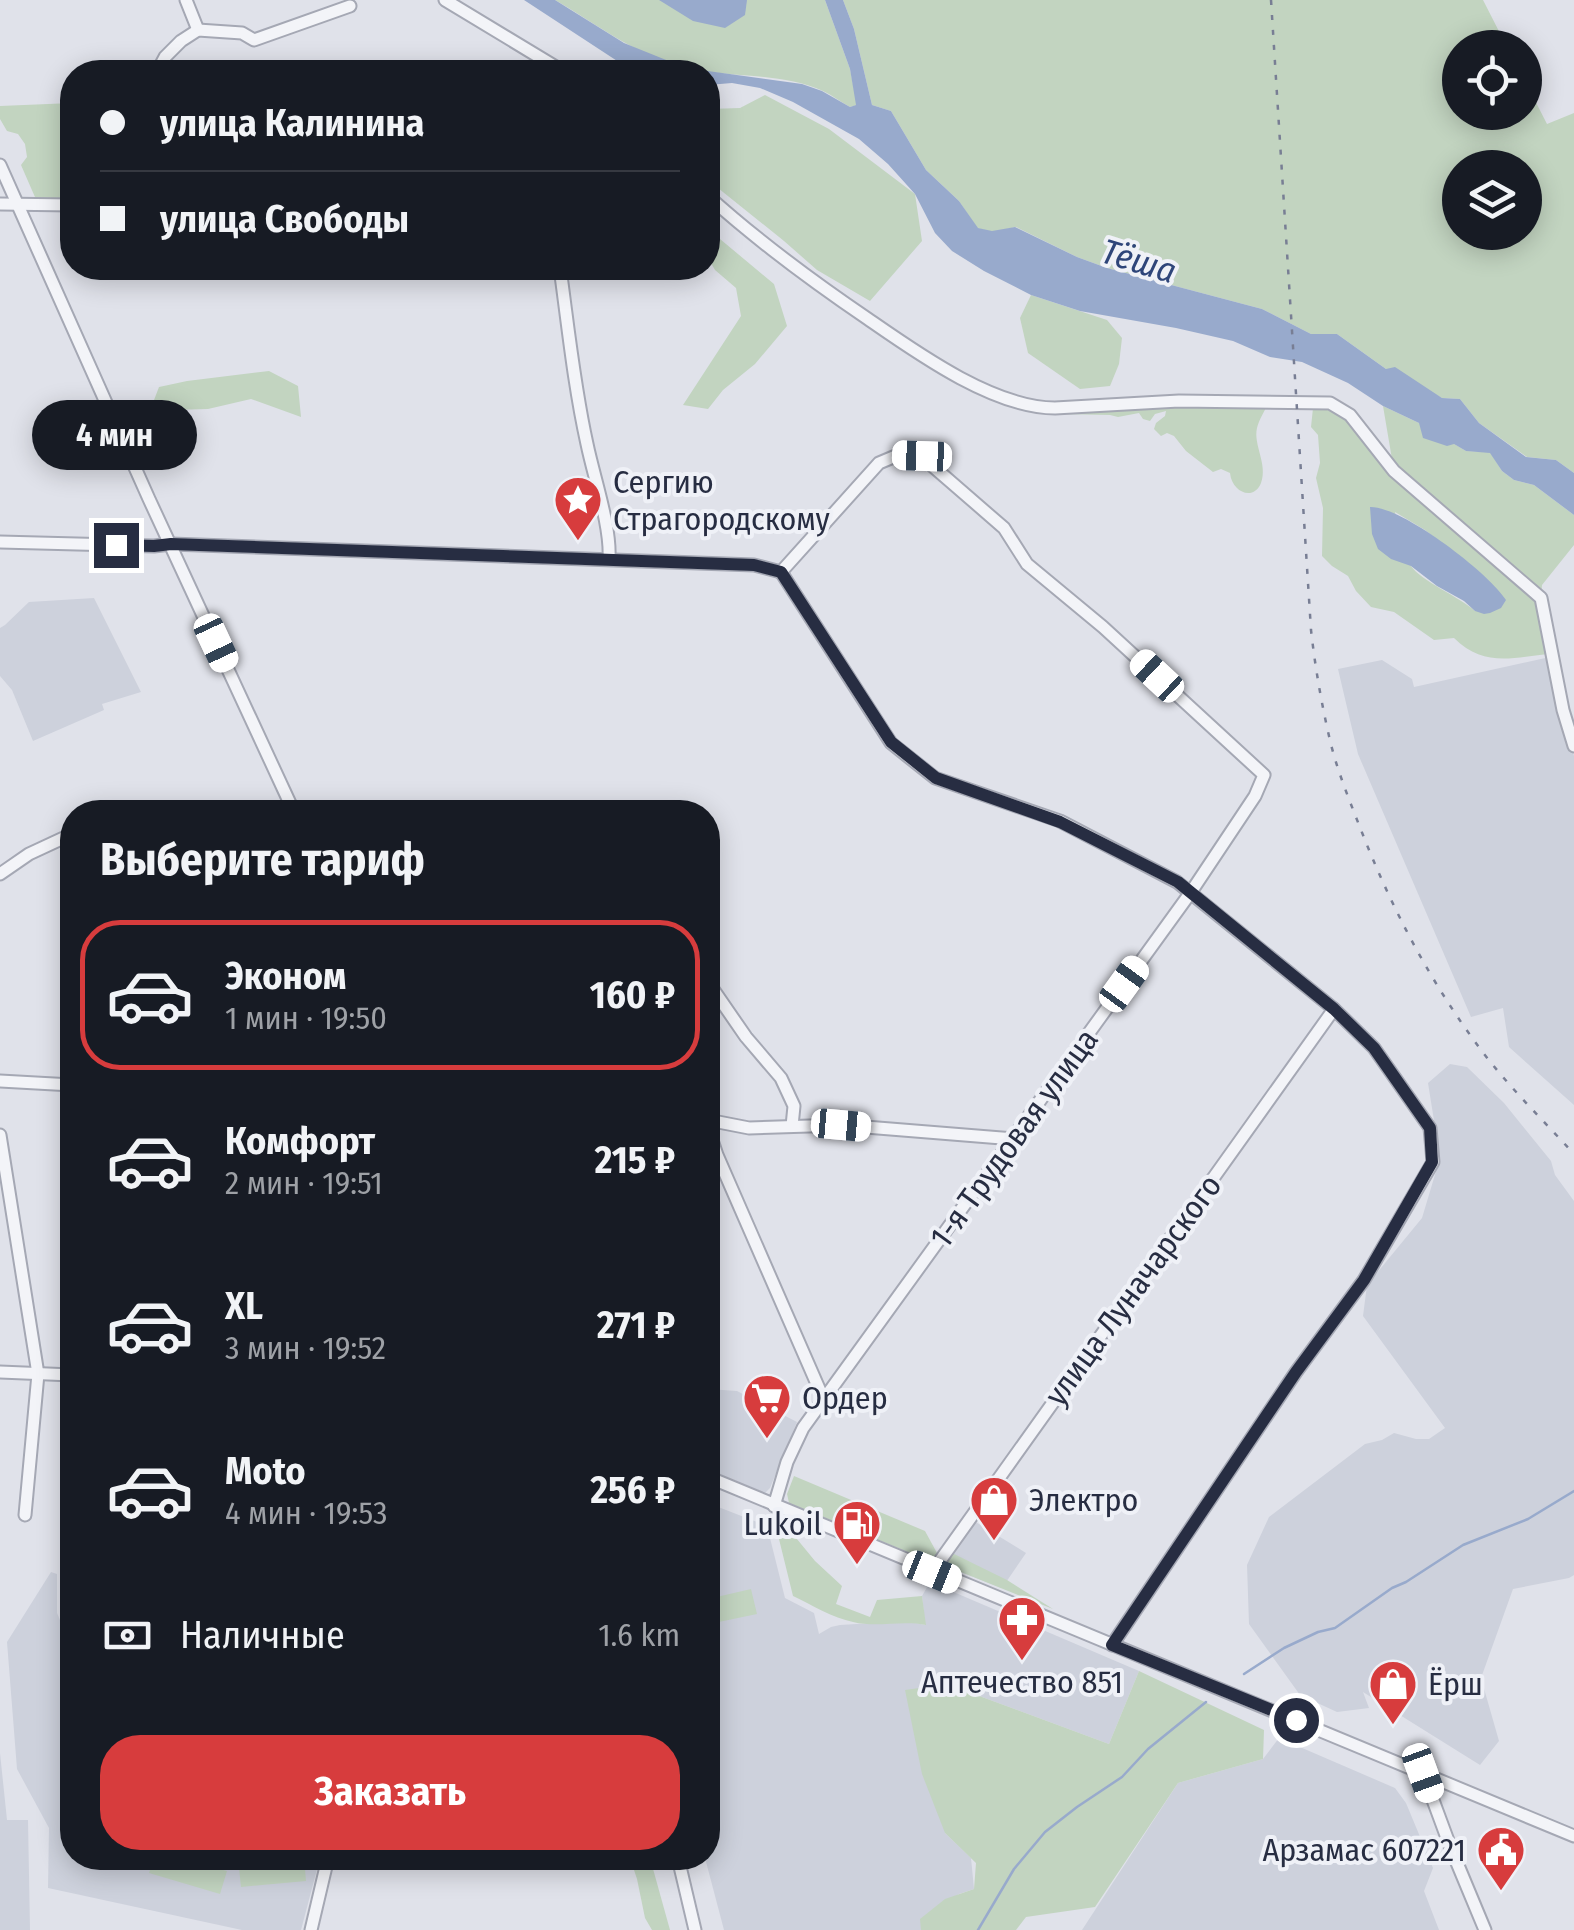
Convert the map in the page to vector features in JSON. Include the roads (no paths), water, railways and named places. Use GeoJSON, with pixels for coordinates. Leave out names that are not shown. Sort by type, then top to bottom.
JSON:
{"type":"FeatureCollection","features":[{"type":"Feature","properties":{"kind":"street"},"geometry":{"type":"LineString","coordinates":[[186,0],[198,30]]}},
{"type":"Feature","properties":{"kind":"street"},"geometry":{"type":"LineString","coordinates":[[445,0],[544,60]]}},
{"type":"Feature","properties":{"kind":"street"},"geometry":{"type":"LineString","coordinates":[[163,60],[198,30],[242,32],[254,40],[350,6]]}},
{"type":"Feature","properties":{"kind":"street"},"geometry":{"type":"LineString","coordinates":[[0,165],[288,800]]}},
{"type":"Feature","properties":{"kind":"street"},"geometry":{"type":"LineString","coordinates":[[0,204],[60,204]]}},
{"type":"Feature","properties":{"kind":"street"},"geometry":{"type":"LineString","coordinates":[[720,207],[832,294],[926,359],[1006,400],[1036,408],[1179,401],[1330,403],[1350,416],[1394,471],[1541,598],[1574,746]]}},
{"type":"Feature","properties":{"kind":"street"},"geometry":{"type":"LineString","coordinates":[[562,280],[609,559]]}},
{"type":"Feature","properties":{"kind":"street","name":"1-я Трудовая улица"},"geometry":{"type":"LineString","coordinates":[[774,1506],[787,1462],[803,1428],[1190,892],[1255,796],[1264,775],[1103,627],[1027,564],[1004,528],[922,456],[898,455],[879,463],[781,572]]}},
{"type":"Feature","properties":{"kind":"street"},"geometry":{"type":"LineString","coordinates":[[0,542],[609,559],[754,565],[781,572],[891,742],[936,778],[1060,822],[1178,882],[1334,1009],[1374,1048],[1430,1128],[1432,1162],[1364,1280],[1296,1372],[1112,1645]]}},
{"type":"Feature","properties":{"kind":"street"},"geometry":{"type":"LineString","coordinates":[[0,874],[60,840]]}},
{"type":"Feature","properties":{"kind":"street"},"geometry":{"type":"LineString","coordinates":[[720,999],[781,1078],[794,1106],[792,1126]]}},
{"type":"Feature","properties":{"kind":"street","name":"улица Луначарского"},"geometry":{"type":"LineString","coordinates":[[932,1572],[1334,1009]]}},
{"type":"Feature","properties":{"kind":"street"},"geometry":{"type":"LineString","coordinates":[[0,1081],[60,1084]]}},
{"type":"Feature","properties":{"kind":"street"},"geometry":{"type":"LineString","coordinates":[[720,1122],[749,1128],[841,1125],[1014,1138]]}},
{"type":"Feature","properties":{"kind":"street"},"geometry":{"type":"LineString","coordinates":[[0,1136],[38,1374],[25,1514]]}},
{"type":"Feature","properties":{"kind":"street"},"geometry":{"type":"LineString","coordinates":[[720,1162],[824,1400]]}},
{"type":"Feature","properties":{"kind":"street"},"geometry":{"type":"LineString","coordinates":[[0,1372],[60,1375]]}},
{"type":"Feature","properties":{"kind":"street"},"geometry":{"type":"LineString","coordinates":[[720,1482],[1574,1836]]}},
{"type":"Feature","properties":{"kind":"street"},"geometry":{"type":"LineString","coordinates":[[1423,1773],[1484,1930]]}},
{"type":"Feature","properties":{"kind":"street"},"geometry":{"type":"LineString","coordinates":[[311,1930],[325,1870]]}},
{"type":"Feature","properties":{"kind":"street"},"geometry":{"type":"LineString","coordinates":[[681,1870],[696,1930]]}},
{"type":"Feature","properties":{"kind":"water"},"geometry":{"type":"Polygon","coordinates":[[[524,0],[555,0],[624,43],[666,60],[616,60],[524,0]]]}},
{"type":"Feature","properties":{"kind":"water"},"geometry":{"type":"Polygon","coordinates":[[[659,0],[747,0],[745,15],[725,28],[693,21],[659,0]]]}},
{"type":"Feature","properties":{"kind":"water"},"geometry":{"type":"Polygon","coordinates":[[[825,0],[843,0],[872,105],[891,111],[926,170],[959,201],[978,228],[992,231],[1015,227],[1107,268],[1262,309],[1311,334],[1337,334],[1386,369],[1395,367],[1442,398],[1460,399],[1479,423],[1526,457],[1556,460],[1574,473],[1574,515],[1534,485],[1514,480],[1490,453],[1466,451],[1454,444],[1447,446],[1423,438],[1419,423],[1302,362],[1270,357],[1233,341],[1080,311],[1031,295],[984,271],[952,251],[935,233],[915,194],[859,139],[793,102],[760,88],[720,84],[720,73],[802,84],[850,107],[856,105],[850,69],[825,0]]]}},
{"type":"Feature","properties":{"kind":"water"},"geometry":{"type":"Polygon","coordinates":[[[1370,507],[1402,517],[1464,558],[1506,600],[1501,608],[1484,614],[1475,611],[1411,566],[1378,549],[1372,534],[1370,507]]]}},
{"type":"Feature","properties":{"kind":"waterway"},"geometry":{"type":"LineString","coordinates":[[1244,1674],[1284,1648],[1335,1628],[1463,1545],[1528,1519],[1574,1491]]}},
{"type":"Feature","properties":{"kind":"waterway"},"geometry":{"type":"LineString","coordinates":[[978,1930],[1014,1869],[1045,1832],[1122,1777],[1148,1749],[1206,1702]]}},
{"type":"Feature","properties":{"kind":"railway"},"geometry":{"type":"LineString","coordinates":[[1271,0],[1311,630],[1332,748],[1384,885],[1440,989],[1496,1069],[1574,1154]]}},
{"type":"Feature","properties":{"kind":"place","name":"Сергию Страгородскому"},"geometry":{"type":"Point","coordinates":[578,542]}},
{"type":"Feature","properties":{"kind":"place","name":"Ордер"},"geometry":{"type":"Point","coordinates":[767,1440]}},
{"type":"Feature","properties":{"kind":"place","name":"Электро"},"geometry":{"type":"Point","coordinates":[994,1542]}},
{"type":"Feature","properties":{"kind":"place","name":"Lukoil"},"geometry":{"type":"Point","coordinates":[857,1566]}},
{"type":"Feature","properties":{"kind":"place","name":"Аптечество 851"},"geometry":{"type":"Point","coordinates":[1022,1662]}},
{"type":"Feature","properties":{"kind":"place","name":"Ёрш"},"geometry":{"type":"Point","coordinates":[1393,1726]}},
{"type":"Feature","properties":{"kind":"place","name":"Арзамас 607221"},"geometry":{"type":"Point","coordinates":[1501,1892]}},
{"type":"Feature","properties":{"kind":"water label","name":"Тёша"},"geometry":{"type":"Point","coordinates":[1139,261]}}]}
